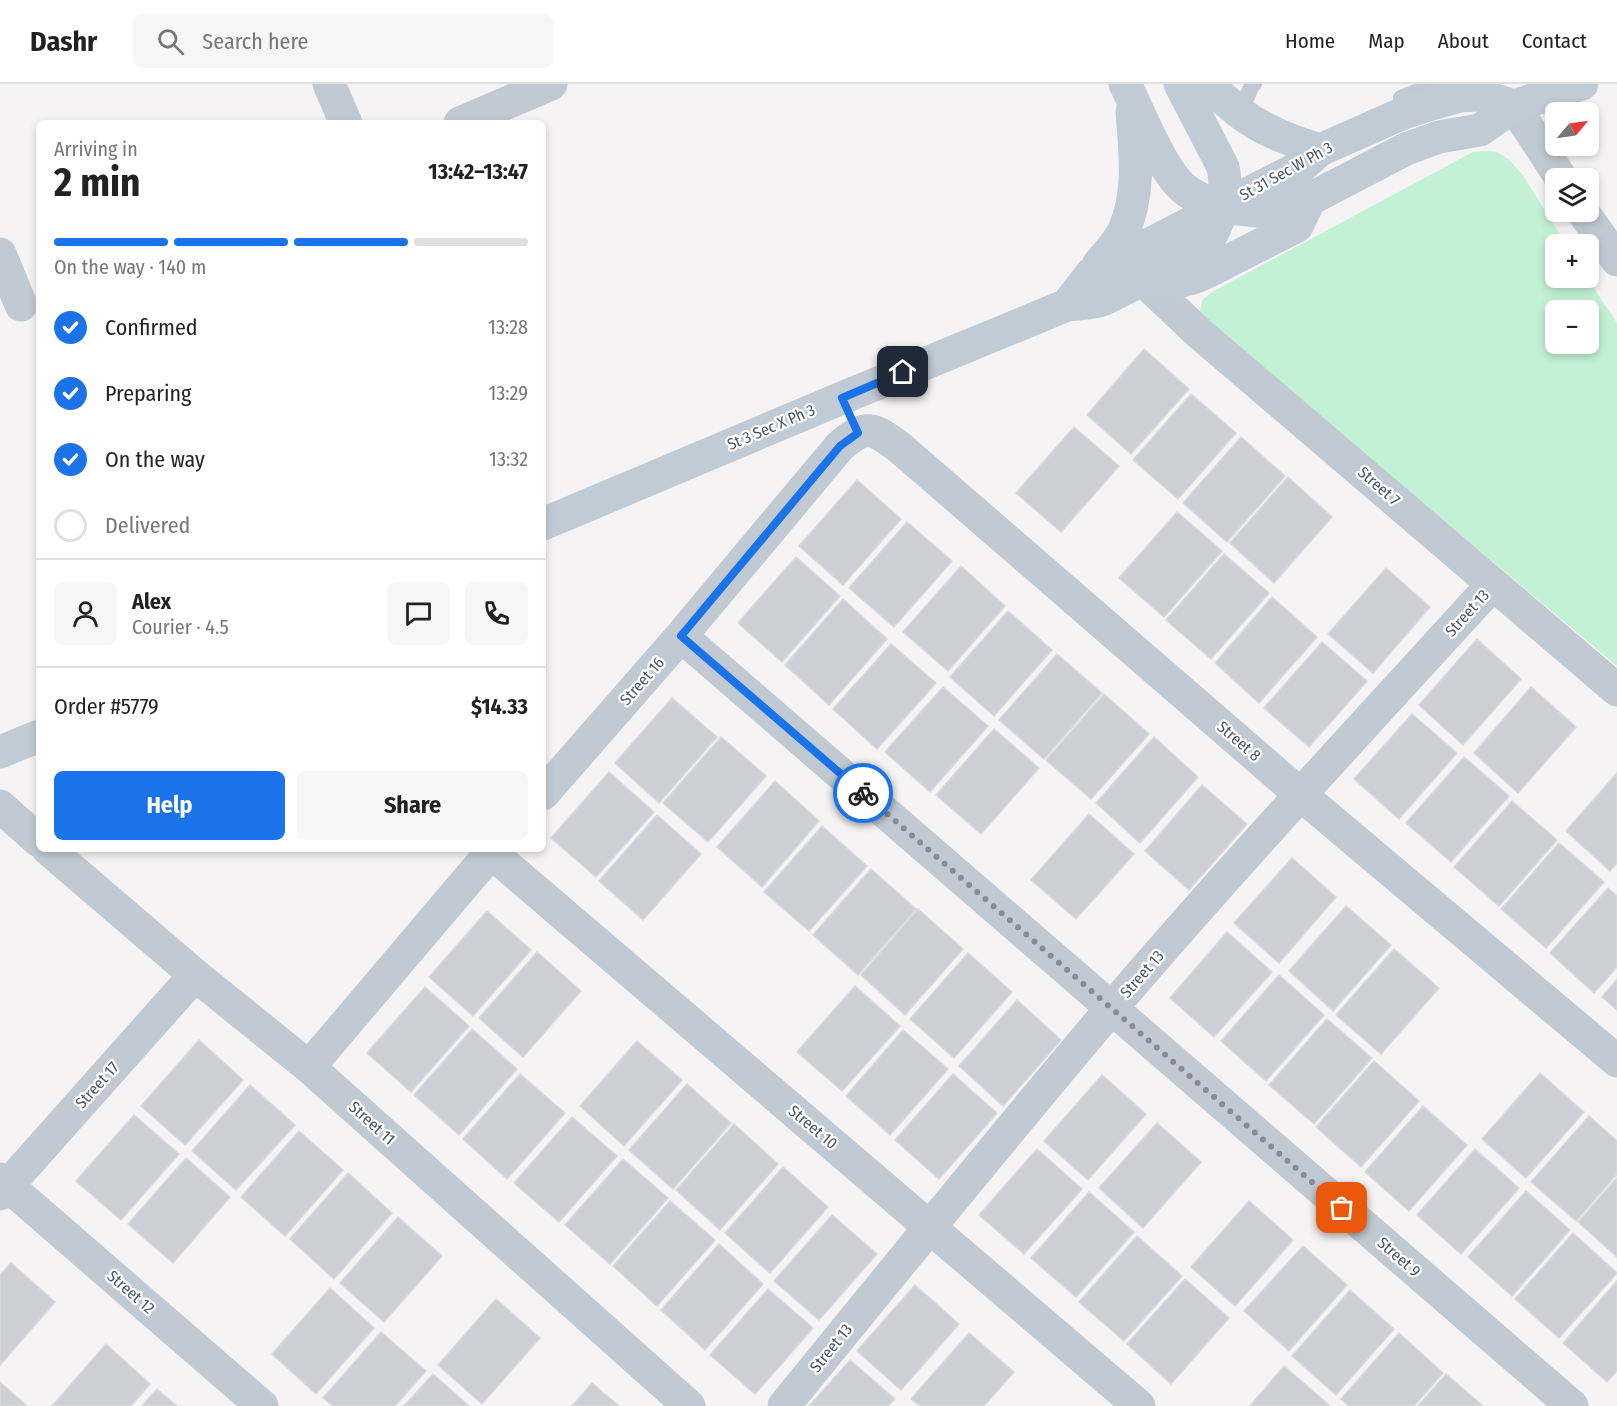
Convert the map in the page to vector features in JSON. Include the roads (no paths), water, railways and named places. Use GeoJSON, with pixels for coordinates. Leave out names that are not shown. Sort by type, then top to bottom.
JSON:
{"type":"FeatureCollection","features":[{"type":"Feature","properties":{"kind":"main road"},"geometry":{"type":"LineString","coordinates":[[1128,89],[1165,164],[1179,184],[1192,195],[1222,207],[1226,178],[1223,167],[1180,84]]}},
{"type":"Feature","properties":{"kind":"main road"},"geometry":{"type":"LineString","coordinates":[[1207,84],[1240,113],[1265,129],[1320,150]]}},
{"type":"Feature","properties":{"kind":"main road","name":"St 31 Sec W Ph 3"},"geometry":{"type":"LineString","coordinates":[[1222,207],[1275,212],[1289,210],[1406,149],[1439,137],[1480,130],[1514,106],[1576,85]]}},
{"type":"Feature","properties":{"kind":"main road"},"geometry":{"type":"LineString","coordinates":[[1091,274],[1122,234],[1133,203],[1136,158],[1128,89]]}},
{"type":"Feature","properties":{"kind":"main road","name":"St 31 Sec W Ph 3"},"geometry":{"type":"LineString","coordinates":[[1222,207],[1302,166],[1320,150],[1400,98],[1480,95],[1514,106]]}},
{"type":"Feature","properties":{"kind":"main road"},"geometry":{"type":"LineString","coordinates":[[1146,278],[1181,281],[1213,270],[1297,226],[1311,198]]}},
{"type":"Feature","properties":{"kind":"main road","name":"St 3 Sec X Ph 3"},"geometry":{"type":"LineString","coordinates":[[1067,305],[1091,274],[1222,207]]}},
{"type":"Feature","properties":{"kind":"main road","name":"St 3 Sec X Ph 3"},"geometry":{"type":"LineString","coordinates":[[546,523],[1067,305],[1101,300],[1197,251],[1213,231],[1222,207]]}},
{"type":"Feature","properties":{"kind":"main road"},"geometry":{"type":"LineString","coordinates":[[0,753],[36,737]]}},
{"type":"Feature","properties":{"kind":"street"},"geometry":{"type":"LineString","coordinates":[[329,84],[345,120]]}},
{"type":"Feature","properties":{"kind":"street"},"geometry":{"type":"LineString","coordinates":[[467,120],[551,84]]}},
{"type":"Feature","properties":{"kind":"street"},"geometry":{"type":"LineString","coordinates":[[1514,106],[1554,168]]}},
{"type":"Feature","properties":{"kind":"street"},"geometry":{"type":"LineString","coordinates":[[1590,222],[1617,260]]}},
{"type":"Feature","properties":{"kind":"street"},"geometry":{"type":"LineString","coordinates":[[0,254],[20,306]]}},
{"type":"Feature","properties":{"kind":"street","name":"Street 7"},"geometry":{"type":"LineString","coordinates":[[1146,278],[1199,333],[1617,690]]}},
{"type":"Feature","properties":{"kind":"street"},"geometry":{"type":"LineString","coordinates":[[842,398],[858,433]]}},
{"type":"Feature","properties":{"kind":"street","name":"Street 8"},"geometry":{"type":"LineString","coordinates":[[858,433],[868,430],[876,431],[899,447],[1301,795],[1617,1062]]}},
{"type":"Feature","properties":{"kind":"street","name":"Street 16"},"geometry":{"type":"LineString","coordinates":[[546,791],[681,636],[840,446],[858,433]]}},
{"type":"Feature","properties":{"kind":"street","name":"Street 13"},"geometry":{"type":"LineString","coordinates":[[784,1406],[930,1226],[1112,1009],[1301,795],[1493,584]]}},
{"type":"Feature","properties":{"kind":"street","name":"Street 9"},"geometry":{"type":"LineString","coordinates":[[681,636],[1572,1406]]}},
{"type":"Feature","properties":{"kind":"street"},"geometry":{"type":"LineString","coordinates":[[0,806],[36,838]]}},
{"type":"Feature","properties":{"kind":"street","name":"Street 11"},"geometry":{"type":"LineString","coordinates":[[52,852],[195,975],[309,1067],[689,1406]]}},
{"type":"Feature","properties":{"kind":"street"},"geometry":{"type":"LineString","coordinates":[[309,1067],[489,852]]}},
{"type":"Feature","properties":{"kind":"street","name":"Street 10"},"geometry":{"type":"LineString","coordinates":[[493,852],[1139,1406]]}},
{"type":"Feature","properties":{"kind":"street","name":"Street 17"},"geometry":{"type":"LineString","coordinates":[[2,1186],[195,975]]}},
{"type":"Feature","properties":{"kind":"street","name":"Street 12"},"geometry":{"type":"LineString","coordinates":[[2,1186],[262,1406]]}},
{"type":"Feature","properties":{"kind":"lane"},"geometry":{"type":"LineString","coordinates":[[1240,113],[1254,84]]}},
{"type":"Feature","properties":{"kind":"lane"},"geometry":{"type":"LineString","coordinates":[[1400,98],[1436,84]]}}]}
